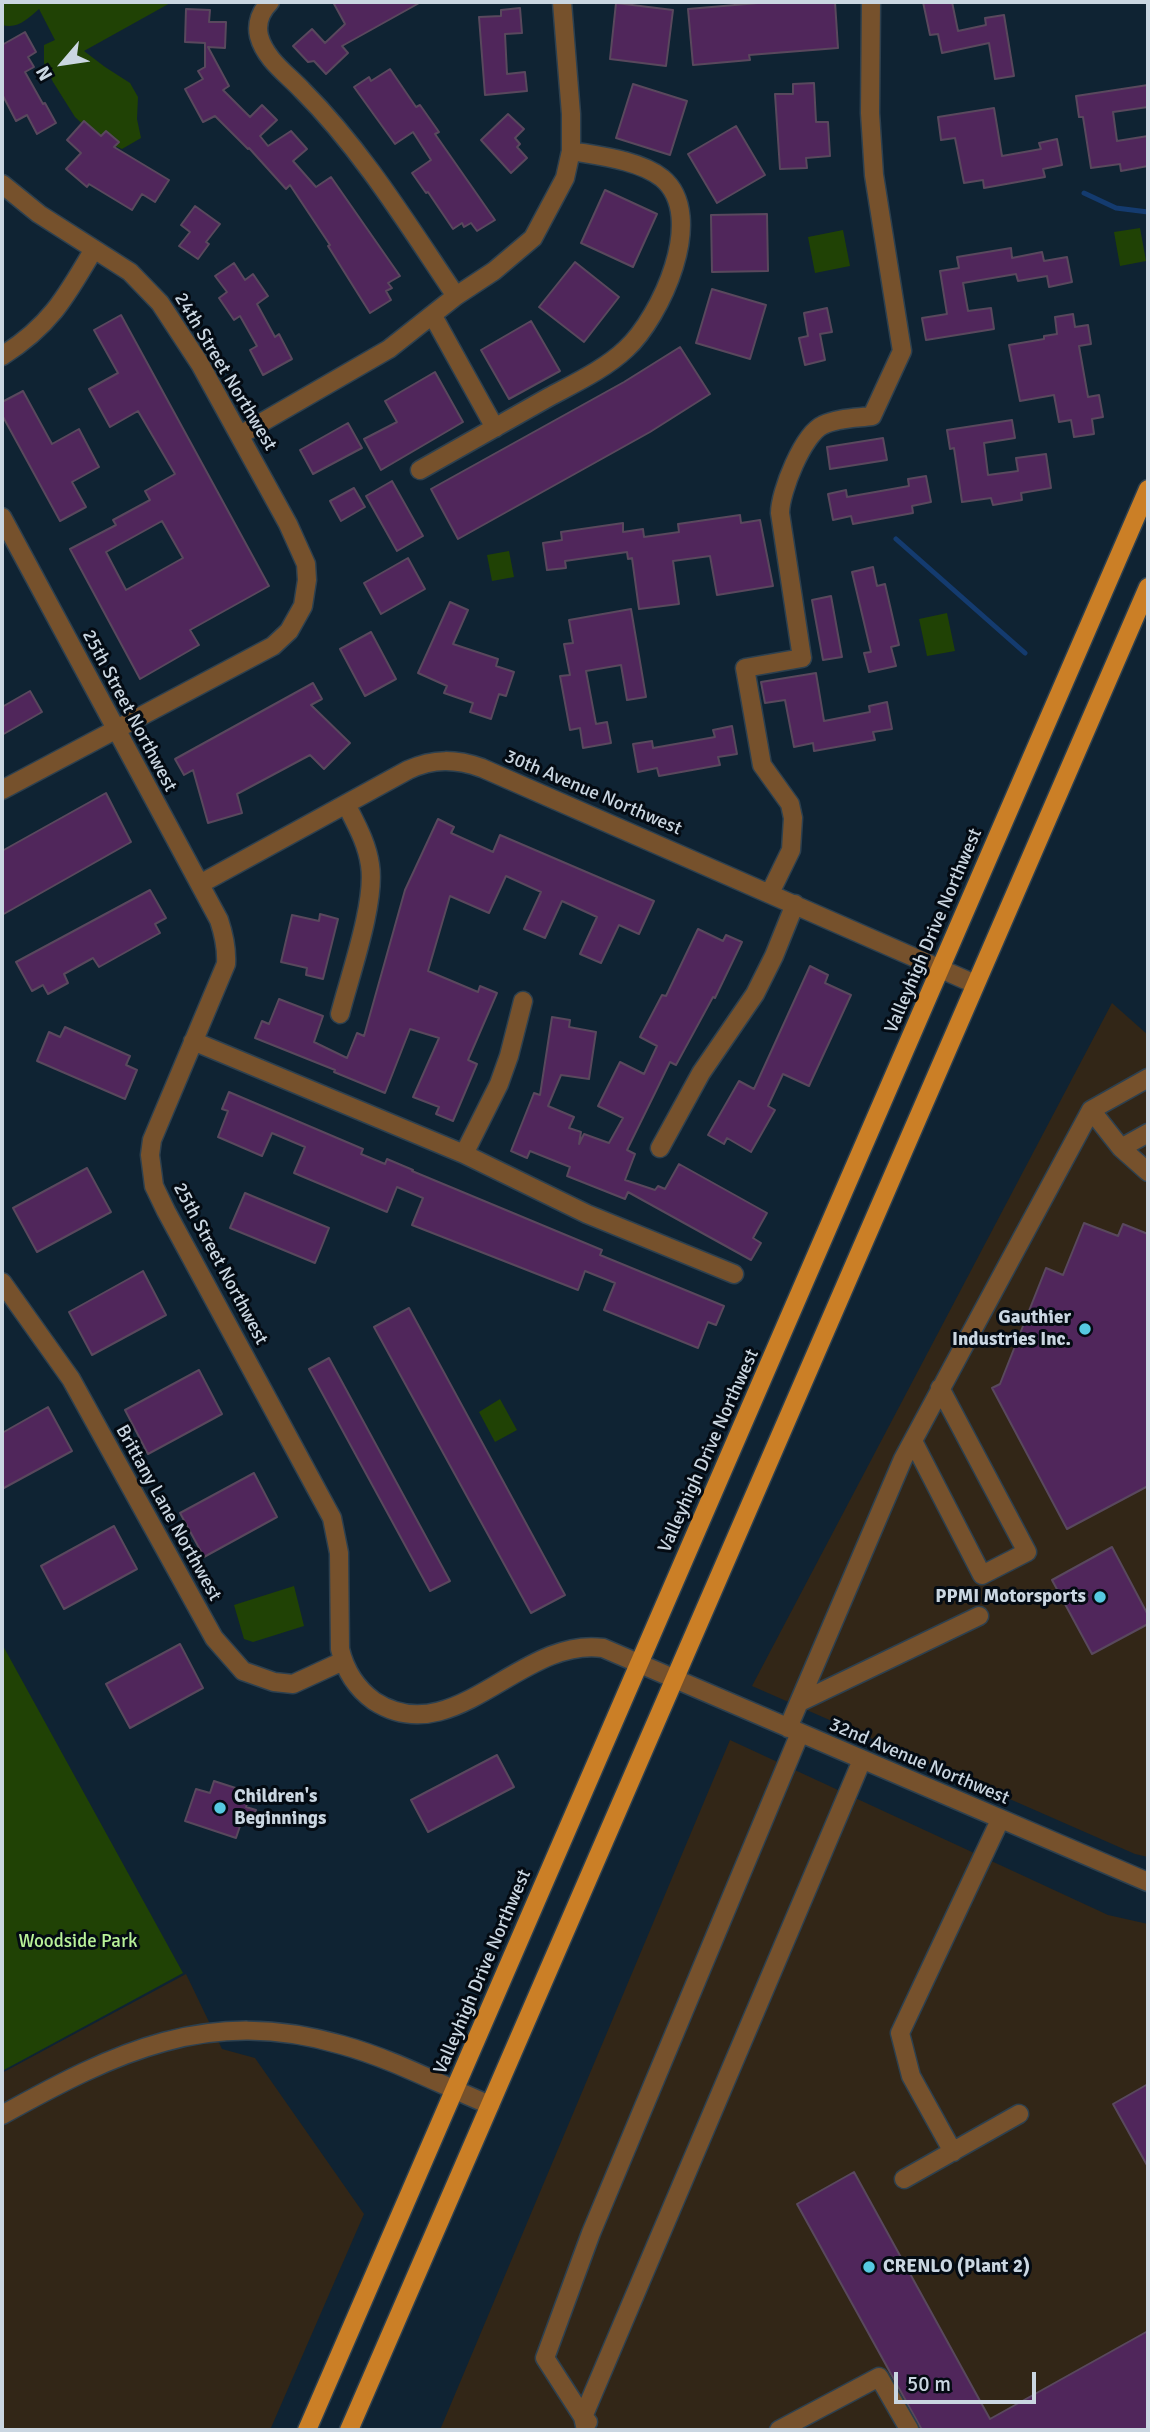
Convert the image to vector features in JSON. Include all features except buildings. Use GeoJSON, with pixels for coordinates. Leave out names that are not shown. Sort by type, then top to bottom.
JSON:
{"type":"FeatureCollection","features":[{"type":"Feature","properties":{"kind":"main road","name":"Valleyhigh Drive Northwest"},"geometry":{"type":"LineString","coordinates":[[307,2430],[1148,489]]}},
{"type":"Feature","properties":{"kind":"main road"},"geometry":{"type":"LineString","coordinates":[[349,2430],[1148,587]]}},
{"type":"Feature","properties":{"kind":"street"},"geometry":{"type":"LineString","coordinates":[[270,2],[258,20],[259,37],[267,51],[277,66],[347,137],[456,296]]}},
{"type":"Feature","properties":{"kind":"street"},"geometry":{"type":"LineString","coordinates":[[240,435],[366,364],[456,296],[495,271],[533,237],[565,178],[571,151],[571,114],[562,2]]}},
{"type":"Feature","properties":{"kind":"street"},"geometry":{"type":"LineString","coordinates":[[771,893],[791,850],[793,818],[790,804],[762,765],[745,668],[802,658],[780,500],[808,437],[823,424],[872,416],[902,351],[874,175],[870,113],[871,2]]}},
{"type":"Feature","properties":{"kind":"street"},"geometry":{"type":"LineString","coordinates":[[420,470],[587,376],[625,350],[651,317],[664,291],[679,246],[682,219],[671,190],[662,178],[629,163],[571,151]]}},
{"type":"Feature","properties":{"kind":"street","name":"24th Street Northwest"},"geometry":{"type":"LineString","coordinates":[[2,184],[39,214],[131,272],[160,303],[193,353],[240,435],[303,554],[307,580],[303,606],[289,631],[273,646],[115,730]]}},
{"type":"Feature","properties":{"kind":"street"},"geometry":{"type":"LineString","coordinates":[[2,356],[26,340],[52,316],[94,249]]}},
{"type":"Feature","properties":{"kind":"street"},"geometry":{"type":"LineString","coordinates":[[433,316],[495,428]]}},
{"type":"Feature","properties":{"kind":"street","name":"25th Street Northwest"},"geometry":{"type":"LineString","coordinates":[[2,517],[219,920],[227,948],[226,964],[152,1140],[150,1155],[154,1186],[332,1518],[339,1553],[338,1633],[343,1661],[368,1697],[395,1711],[422,1715],[449,1708],[545,1657],[572,1647],[603,1648],[675,1678]]}},
{"type":"Feature","properties":{"kind":"street"},"geometry":{"type":"LineString","coordinates":[[2,790],[115,730]]}},
{"type":"Feature","properties":{"kind":"street","name":"30th Avenue Northwest"},"geometry":{"type":"LineString","coordinates":[[200,884],[421,764],[442,760],[466,762],[975,984]]}},
{"type":"Feature","properties":{"kind":"street"},"geometry":{"type":"LineString","coordinates":[[340,1014],[371,892],[368,853],[346,804]]}},
{"type":"Feature","properties":{"kind":"street"},"geometry":{"type":"LineString","coordinates":[[660,1148],[701,1073],[755,994],[795,904]]}},
{"type":"Feature","properties":{"kind":"street"},"geometry":{"type":"LineString","coordinates":[[464,1154],[506,1065],[523,1001]]}},
{"type":"Feature","properties":{"kind":"street"},"geometry":{"type":"LineString","coordinates":[[193,1041],[464,1154],[587,1214],[734,1274]]}},
{"type":"Feature","properties":{"kind":"street"},"geometry":{"type":"LineString","coordinates":[[588,2426],[545,2358],[591,2233],[779,1785],[800,1702],[913,1441],[1091,1110],[1148,1078]]}},
{"type":"Feature","properties":{"kind":"street"},"geometry":{"type":"LineString","coordinates":[[1091,1110],[1121,1148],[1148,1172]]}},
{"type":"Feature","properties":{"kind":"street"},"geometry":{"type":"LineString","coordinates":[[1121,1148],[1148,1133]]}},
{"type":"Feature","properties":{"kind":"street","name":"Brittany Lane Northwest"},"geometry":{"type":"LineString","coordinates":[[2,1282],[71,1379],[208,1628],[231,1659],[243,1671],[274,1682],[293,1684],[343,1661]]}},
{"type":"Feature","properties":{"kind":"street"},"geometry":{"type":"LineString","coordinates":[[913,1441],[982,1575],[1027,1552],[940,1388]]}},
{"type":"Feature","properties":{"kind":"street"},"geometry":{"type":"LineString","coordinates":[[800,1702],[979,1616]]}},
{"type":"Feature","properties":{"kind":"street","name":"32nd Avenue Northwest"},"geometry":{"type":"LineString","coordinates":[[675,1678],[1148,1882]]}},
{"type":"Feature","properties":{"kind":"street"},"geometry":{"type":"LineString","coordinates":[[588,2426],[862,1760]]}},
{"type":"Feature","properties":{"kind":"street"},"geometry":{"type":"LineString","coordinates":[[953,2152],[911,2076],[900,2033],[1000,1820]]}},
{"type":"Feature","properties":{"kind":"street"},"geometry":{"type":"LineString","coordinates":[[2,2115],[81,2072],[138,2049],[170,2039],[220,2032],[284,2032],[344,2045],[490,2105]]}},
{"type":"Feature","properties":{"kind":"street"},"geometry":{"type":"LineString","coordinates":[[904,2179],[1019,2114]]}},
{"type":"Feature","properties":{"kind":"street"},"geometry":{"type":"LineString","coordinates":[[779,2430],[879,2377],[909,2429],[906,2430]]}},
{"type":"Feature","properties":{"kind":"shaded area"},"geometry":{"type":"Polygon","coordinates":[[[1112,1003],[1148,1035],[1148,1857],[1135,1854],[752,1686],[1112,1003]]]}},
{"type":"Feature","properties":{"kind":"shaded area"},"geometry":{"type":"Polygon","coordinates":[[[730,1740],[1108,1915],[1148,1924],[1148,2430],[440,2430],[730,1740]]]}},
{"type":"Feature","properties":{"kind":"shaded area"},"geometry":{"type":"Polygon","coordinates":[[[186,1974],[222,2049],[255,2058],[364,2214],[270,2430],[2,2430],[2,2073],[186,1974]]]}},
{"type":"Feature","properties":{"kind":"green space"},"geometry":{"type":"Polygon","coordinates":[[[2,2],[172,2],[84,51],[130,83],[138,97],[137,119],[141,138],[122,149],[97,138],[75,117],[44,63],[44,45],[55,40],[39,9],[18,24],[2,25],[2,2]]]}},
{"type":"Feature","properties":{"kind":"green space"},"geometry":{"type":"Polygon","coordinates":[[[1140,228],[1146,261],[1120,266],[1114,232],[1140,228]]]}},
{"type":"Feature","properties":{"kind":"green space"},"geometry":{"type":"Polygon","coordinates":[[[843,230],[850,266],[815,273],[808,237],[843,230]]]}},
{"type":"Feature","properties":{"kind":"green space"},"geometry":{"type":"Polygon","coordinates":[[[509,551],[514,577],[492,581],[487,555],[509,551]]]}},
{"type":"Feature","properties":{"kind":"green space"},"geometry":{"type":"Polygon","coordinates":[[[947,613],[955,651],[927,656],[919,619],[947,613]]]}},
{"type":"Feature","properties":{"kind":"green space"},"geometry":{"type":"Polygon","coordinates":[[[500,1399],[517,1430],[495,1442],[479,1412],[500,1399]]]}},
{"type":"Feature","properties":{"kind":"green space"},"geometry":{"type":"Polygon","coordinates":[[[294,1586],[304,1626],[253,1642],[244,1639],[234,1605],[294,1586]]]}},
{"type":"Feature","properties":{"kind":"green space","name":"Woodside Park"},"geometry":{"type":"Polygon","coordinates":[[[2,1644],[183,1973],[2,2071],[2,1644]]]}},
{"type":"Feature","properties":{"kind":"waterway"},"geometry":{"type":"LineString","coordinates":[[1084,193],[1116,208],[1148,212]]}},
{"type":"Feature","properties":{"kind":"waterway"},"geometry":{"type":"LineString","coordinates":[[896,539],[1025,653]]}},
{"type":"Feature","properties":{"kind":"place","name":"Gauthier Industries Inc."},"geometry":{"type":"Point","coordinates":[1085,1329]}},
{"type":"Feature","properties":{"kind":"place","name":"PPMI Motorsports"},"geometry":{"type":"Point","coordinates":[1100,1597]}},
{"type":"Feature","properties":{"kind":"place","name":"Children's Beginnings"},"geometry":{"type":"Point","coordinates":[220,1808]}},
{"type":"Feature","properties":{"kind":"place","name":"CRENLO (Plant 2)"},"geometry":{"type":"Point","coordinates":[869,2267]}}]}
